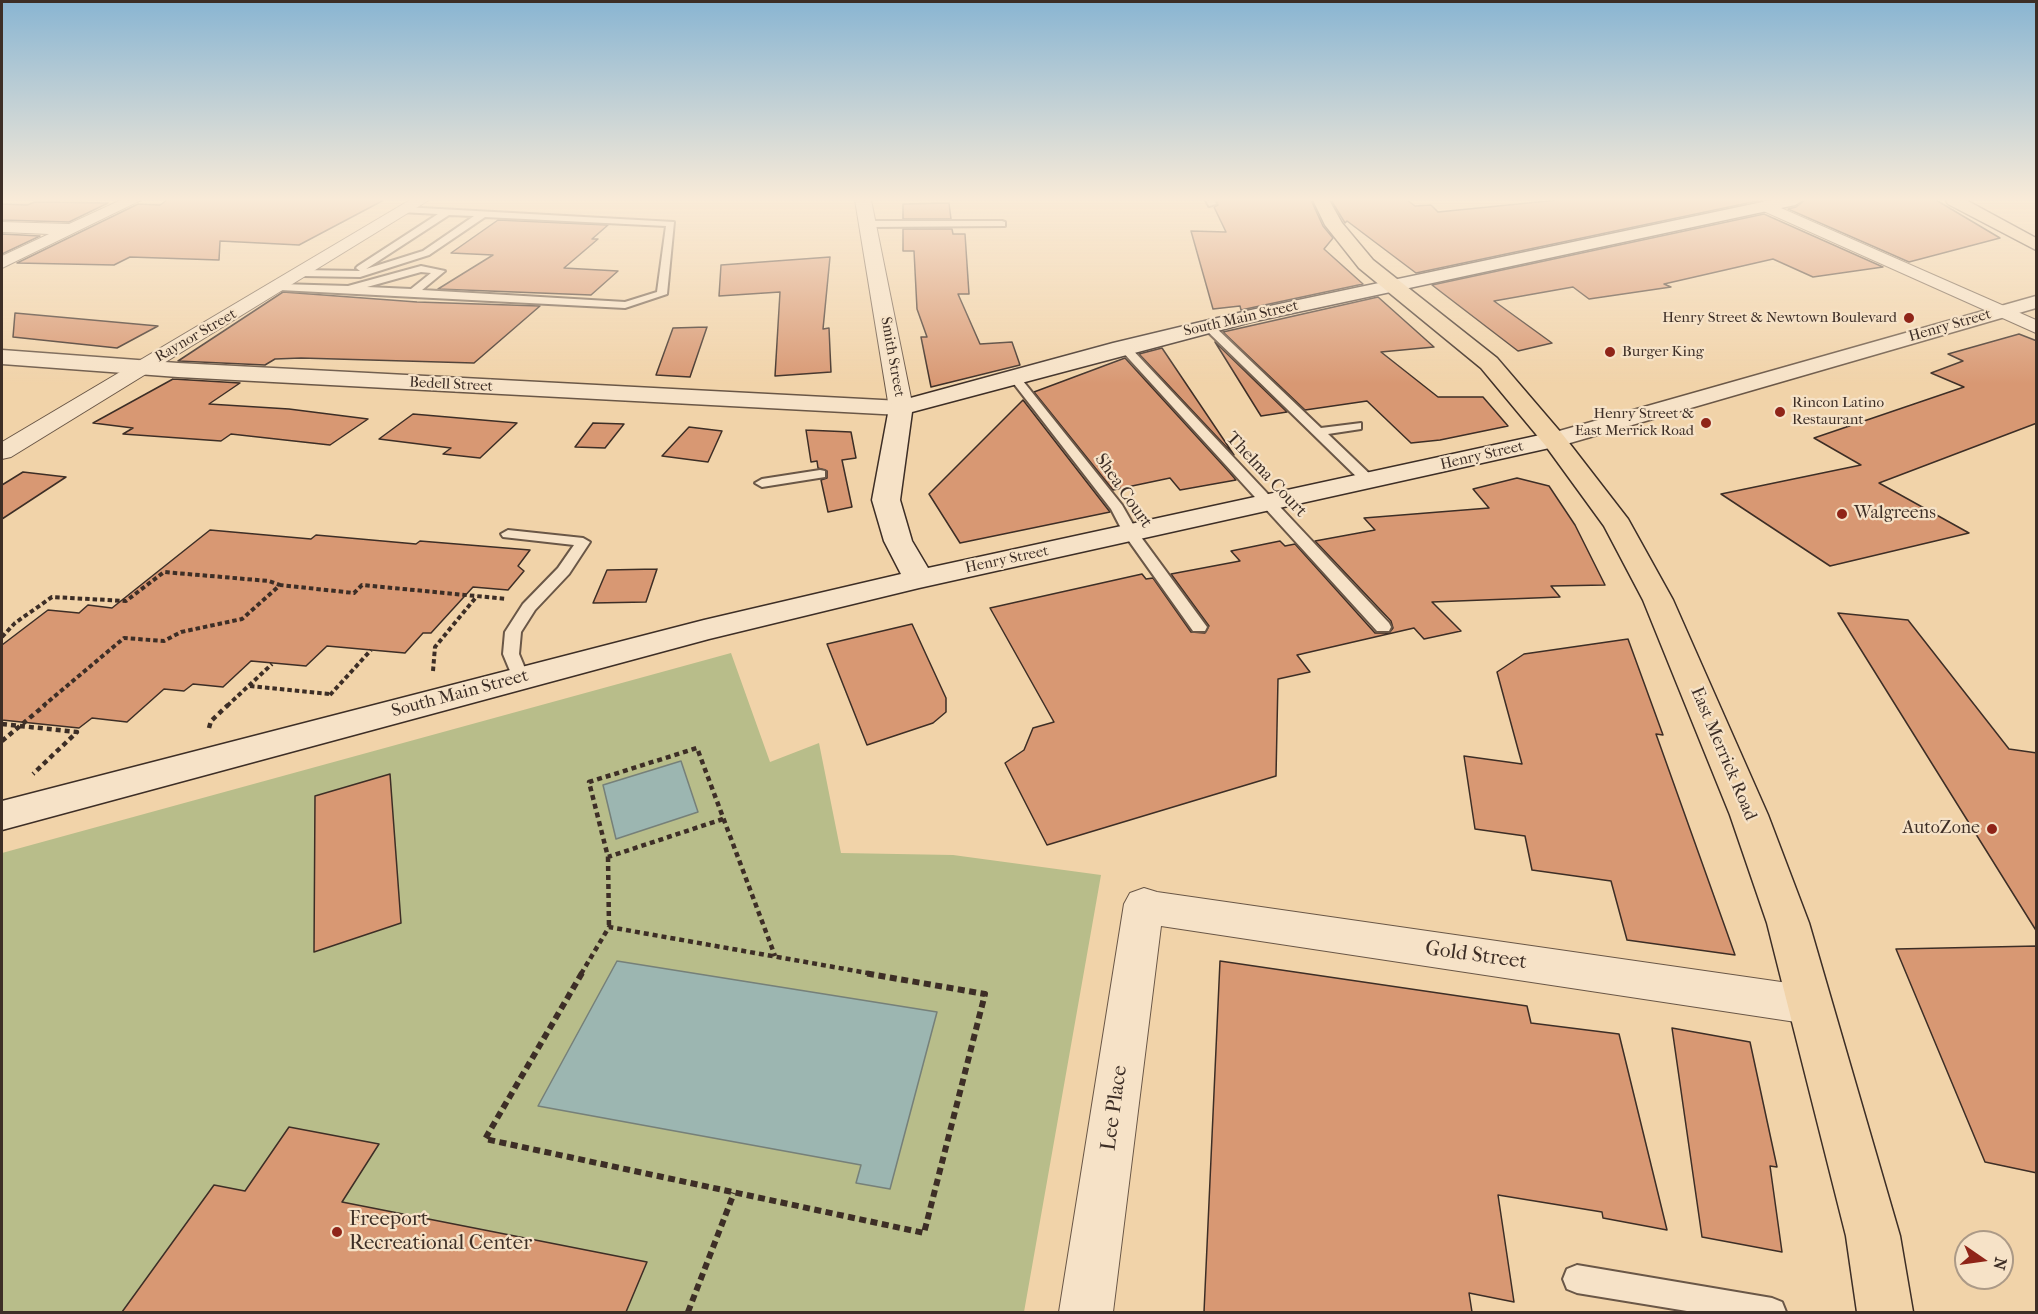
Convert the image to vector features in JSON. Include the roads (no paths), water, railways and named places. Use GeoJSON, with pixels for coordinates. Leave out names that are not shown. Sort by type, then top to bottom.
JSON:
{"type":"FeatureCollection","features":[{"type":"Feature","properties":{"kind":"main road","name":"East Merrick Road"},"geometry":{"type":"LineString","coordinates":[[1364,261],[1489,363],[1554,440],[1618,525],[1658,600],[1749,815],[1788,923],[1870,1226],[1885,1312]]}},
{"type":"Feature","properties":{"kind":"main road","name":"South Main Street"},"geometry":{"type":"LineString","coordinates":[[901,408],[1124,347],[1505,261]]}},
{"type":"Feature","properties":{"kind":"main road","name":"Henry Street"},"geometry":{"type":"LineString","coordinates":[[919,579],[1554,440],[2037,302]]}},
{"type":"Feature","properties":{"kind":"main road","name":"Bedell Street"},"geometry":{"type":"LineString","coordinates":[[2,357],[141,368],[901,408]]}},
{"type":"Feature","properties":{"kind":"main road","name":"Smith Street"},"geometry":{"type":"LineString","coordinates":[[901,408],[886,500],[898,541],[919,579]]}},
{"type":"Feature","properties":{"kind":"main road","name":"South Main Street"},"geometry":{"type":"LineString","coordinates":[[2,816],[704,630],[919,579]]}},
{"type":"Feature","properties":{"kind":"street","name":"Raynor Street"},"geometry":{"type":"LineString","coordinates":[[2,452],[321,261]]}},
{"type":"Feature","properties":{"kind":"street","name":"Smith Street"},"geometry":{"type":"LineString","coordinates":[[875,261],[901,408]]}},
{"type":"Feature","properties":{"kind":"street"},"geometry":{"type":"LineString","coordinates":[[1888,261],[2037,327]]}},
{"type":"Feature","properties":{"kind":"street","name":"Gold Street"},"geometry":{"type":"LineString","coordinates":[[1144,904],[1153,909],[1809,1005]]}},
{"type":"Feature","properties":{"kind":"street","name":"Lee Place"},"geometry":{"type":"LineString","coordinates":[[1086,1312],[1144,904]]}},
{"type":"Feature","properties":{"kind":"lane"},"geometry":{"type":"LineString","coordinates":[[351,275],[372,261]]}},
{"type":"Feature","properties":{"kind":"lane"},"geometry":{"type":"LineString","coordinates":[[302,273],[357,275],[400,261]]}},
{"type":"Feature","properties":{"kind":"lane"},"geometry":{"type":"LineString","coordinates":[[280,286],[625,305],[662,294],[666,261]]}},
{"type":"Feature","properties":{"kind":"lane"},"geometry":{"type":"LineString","coordinates":[[348,289],[421,269],[440,271],[413,292]]}},
{"type":"Feature","properties":{"kind":"lane"},"geometry":{"type":"LineString","coordinates":[[1209,327],[1369,481]]}},
{"type":"Feature","properties":{"kind":"lane","name":"Thelma Court"},"geometry":{"type":"LineString","coordinates":[[1124,347],[1383,627]]}},
{"type":"Feature","properties":{"kind":"lane","name":"Shea Court"},"geometry":{"type":"LineString","coordinates":[[1015,378],[1117,508],[1131,534],[1199,627]]}},
{"type":"Feature","properties":{"kind":"lane"},"geometry":{"type":"LineString","coordinates":[[1318,432],[1357,426]]}},
{"type":"Feature","properties":{"kind":"lane"},"geometry":{"type":"LineString","coordinates":[[762,483],[820,474]]}},
{"type":"Feature","properties":{"kind":"lane"},"geometry":{"type":"LineString","coordinates":[[508,534],[583,542],[564,571],[529,607],[513,633],[511,654],[521,678]]}},
{"type":"Feature","properties":{"kind":"lane"},"geometry":{"type":"LineString","coordinates":[[1577,1279],[1772,1312]]}},
{"type":"Feature","properties":{"kind":"water"},"geometry":{"type":"Polygon","coordinates":[[[681,761],[698,812],[616,839],[603,785],[681,761]]]}},
{"type":"Feature","properties":{"kind":"water"},"geometry":{"type":"Polygon","coordinates":[[[617,961],[937,1012],[890,1189],[856,1183],[861,1165],[538,1106],[617,961]]]}},
{"type":"Feature","properties":{"kind":"place","name":"Henry Street & Newtown Boulevard"},"geometry":{"type":"Point","coordinates":[1909,318]}},
{"type":"Feature","properties":{"kind":"place","name":"Burger King"},"geometry":{"type":"Point","coordinates":[1610,352]}},
{"type":"Feature","properties":{"kind":"place","name":"Rincon Latino Restaurant"},"geometry":{"type":"Point","coordinates":[1780,412]}},
{"type":"Feature","properties":{"kind":"place","name":"Henry Street & East Merrick Road"},"geometry":{"type":"Point","coordinates":[1706,423]}},
{"type":"Feature","properties":{"kind":"place","name":"Walgreens"},"geometry":{"type":"Point","coordinates":[1842,514]}},
{"type":"Feature","properties":{"kind":"place","name":"AutoZone"},"geometry":{"type":"Point","coordinates":[1992,829]}},
{"type":"Feature","properties":{"kind":"place","name":"Freeport Recreational Center"},"geometry":{"type":"Point","coordinates":[337,1232]}}]}
